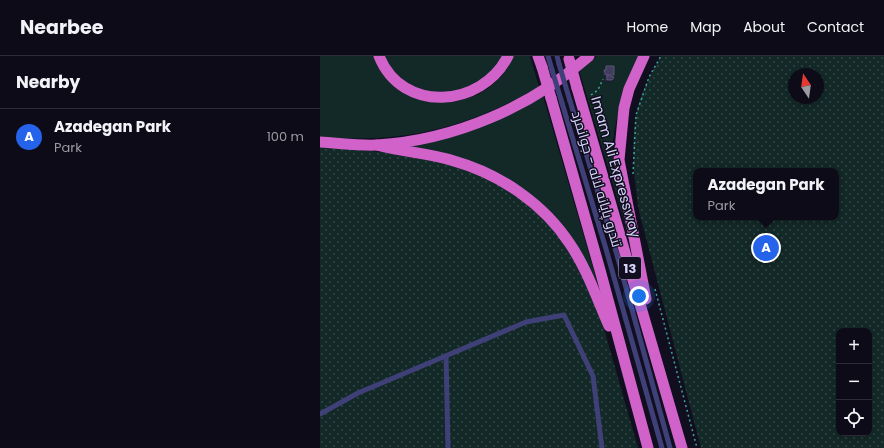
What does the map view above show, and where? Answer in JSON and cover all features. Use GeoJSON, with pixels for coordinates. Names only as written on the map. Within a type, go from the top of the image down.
{"type":"FeatureCollection","features":[{"type":"Feature","properties":{"kind":"highway"},"geometry":{"type":"LineString","coordinates":[[379,56],[389,72],[412,91],[442,98],[466,94],[486,84],[496,75],[508,56]]}},
{"type":"Feature","properties":{"kind":"highway"},"geometry":{"type":"LineString","coordinates":[[377,145],[447,132],[484,120],[537,94],[589,56]]}},
{"type":"Feature","properties":{"kind":"highway"},"geometry":{"type":"LineString","coordinates":[[644,56],[629,89],[624,108],[619,142],[619,160],[647,303],[653,345]]}},
{"type":"Feature","properties":{"kind":"highway","name":"Imam Ali Expressway"},"geometry":{"type":"LineString","coordinates":[[569,57],[682,448]]}},
{"type":"Feature","properties":{"kind":"highway","name":"13"},"geometry":{"type":"LineString","coordinates":[[544,64],[551,98],[600,270],[648,448]]}},
{"type":"Feature","properties":{"kind":"highway"},"geometry":{"type":"LineString","coordinates":[[320,142],[377,145],[454,161],[480,170],[500,180],[531,202],[556,225],[570,244],[586,272],[622,354]]}},
{"type":"Feature","properties":{"kind":"lane","name":"تندرو پایانه لاله - جوانمرد"},"geometry":{"type":"LineString","coordinates":[[548,56],[544,64],[562,103],[606,248],[662,448]]}},
{"type":"Feature","properties":{"kind":"lane"},"geometry":{"type":"LineString","coordinates":[[557,56],[617,255],[670,448]]}},
{"type":"Feature","properties":{"kind":"lane"},"geometry":{"type":"LineString","coordinates":[[320,414],[358,393],[526,322],[564,315],[594,376],[602,448]]}},
{"type":"Feature","properties":{"kind":"lane"},"geometry":{"type":"LineString","coordinates":[[446,356],[448,448]]}},
{"type":"Feature","properties":{"kind":"path"},"geometry":{"type":"LineString","coordinates":[[633,174],[636,115],[649,77],[661,56]]}},
{"type":"Feature","properties":{"kind":"path"},"geometry":{"type":"LineString","coordinates":[[587,96],[596,92],[603,79]]}},
{"type":"Feature","properties":{"kind":"path"},"geometry":{"type":"LineString","coordinates":[[653,282],[697,448]]}},
{"type":"Feature","properties":{"kind":"green space"},"geometry":{"type":"Polygon","coordinates":[[[320,56],[374,56],[380,67],[441,102],[453,102],[475,96],[494,84],[508,67],[513,56],[530,56],[539,87],[486,113],[460,123],[434,130],[379,138],[350,139],[320,137],[320,56]]]}},
{"type":"Feature","properties":{"kind":"green space"},"geometry":{"type":"Polygon","coordinates":[[[382,56],[505,56],[490,78],[457,94],[421,91],[399,78],[382,56]]]}},
{"type":"Feature","properties":{"kind":"green space"},"geometry":{"type":"Polygon","coordinates":[[[597,56],[639,56],[616,122],[613,149],[613,163],[616,182],[630,241],[579,70],[597,56]]]}},
{"type":"Feature","properties":{"kind":"green space"},"geometry":{"type":"Polygon","coordinates":[[[661,56],[884,56],[884,448],[701,448],[639,211],[633,151],[634,127],[649,77],[661,56]]]}},
{"type":"Feature","properties":{"kind":"green space"},"geometry":{"type":"Polygon","coordinates":[[[543,96],[598,285],[605,313],[410,146],[543,96]]]}},
{"type":"Feature","properties":{"kind":"green space"},"geometry":{"type":"Polygon","coordinates":[[[320,146],[421,156],[480,173],[532,206],[565,241],[598,308],[638,448],[320,448],[320,146]]]}},
{"type":"Feature","properties":{"kind":"building"},"geometry":{"type":"Polygon","coordinates":[[[606,66],[614,66],[614,75],[606,75],[604,70],[606,70],[606,66]]]}},
{"type":"Feature","properties":{"kind":"building"},"geometry":{"type":"Polygon","coordinates":[[[607,75],[614,77],[612,80],[607,80],[607,75]]]}},
{"type":"Feature","properties":{"kind":"place","name":"Azadegan Park"},"geometry":{"type":"Point","coordinates":[766,248]}}]}
